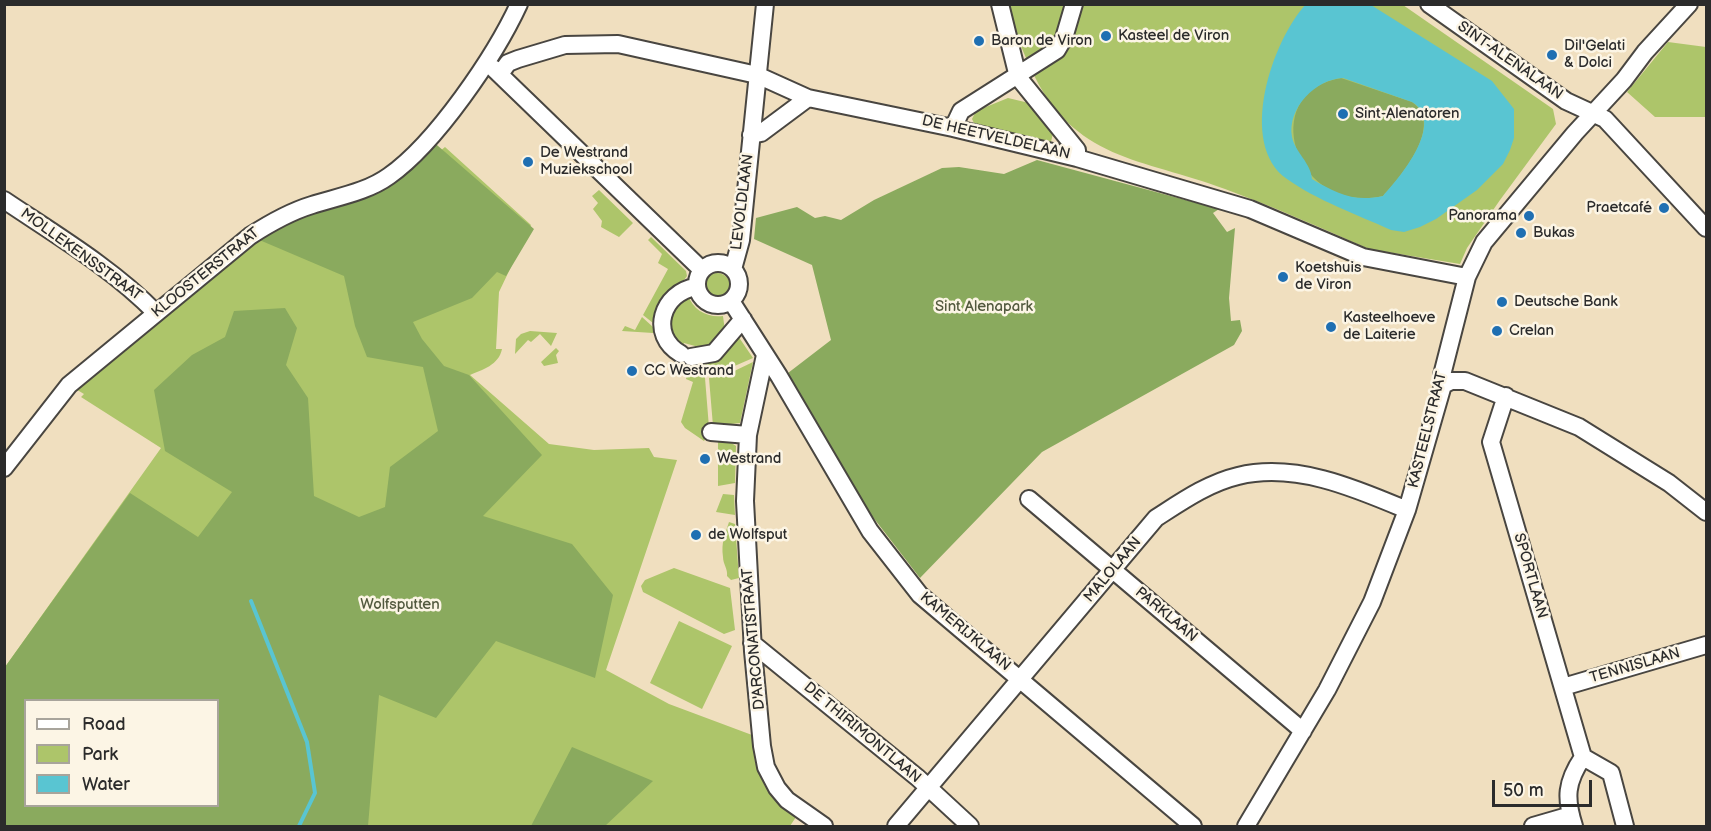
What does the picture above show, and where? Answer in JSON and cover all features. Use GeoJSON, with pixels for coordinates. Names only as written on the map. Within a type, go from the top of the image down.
{"type":"FeatureCollection","features":[{"type":"Feature","properties":{"kind":"street","name":"KLOOSTERSTRAAT"},"geometry":{"type":"LineString","coordinates":[[4,468],[69,385],[250,236],[277,219],[350,194],[388,176],[430,139],[486,63],[519,4]]}},
{"type":"Feature","properties":{"kind":"street","name":"LEVOLDLAAN"},"geometry":{"type":"LineString","coordinates":[[733,269],[741,240],[765,4]]}},
{"type":"Feature","properties":{"kind":"street"},"geometry":{"type":"LineString","coordinates":[[1000,4],[1018,77],[1077,150],[1077,158]]}},
{"type":"Feature","properties":{"kind":"street"},"geometry":{"type":"LineString","coordinates":[[953,128],[961,111],[1018,77],[1057,50],[1064,38],[1074,4]]}},
{"type":"Feature","properties":{"kind":"street","name":"SINT-ALENALAAN"},"geometry":{"type":"LineString","coordinates":[[1429,4],[1566,101],[1605,118],[1707,228]]}},
{"type":"Feature","properties":{"kind":"street","name":"KASTEELSTRAAT"},"geometry":{"type":"LineString","coordinates":[[1246,826],[1303,731],[1372,602],[1407,510],[1433,410],[1443,385],[1444,366],[1467,277],[1484,242],[1689,4]]}},
{"type":"Feature","properties":{"kind":"street","name":"DE HEETVELDELAAN"},"geometry":{"type":"LineString","coordinates":[[500,74],[508,63],[518,58],[565,45],[618,44],[757,75],[808,98],[953,128],[1077,158],[1250,209],[1362,257],[1467,277]]}},
{"type":"Feature","properties":{"kind":"street"},"geometry":{"type":"LineString","coordinates":[[486,63],[702,270]]}},
{"type":"Feature","properties":{"kind":"street","name":"LEVOLDLAAN"},"geometry":{"type":"LineString","coordinates":[[752,135],[761,134],[808,98]]}},
{"type":"Feature","properties":{"kind":"street","name":"MOLLEKENSSTRAAT"},"geometry":{"type":"LineString","coordinates":[[4,200],[89,258],[140,297],[156,313]]}},
{"type":"Feature","properties":{"kind":"street"},"geometry":{"type":"LineString","coordinates":[[716,263],[725,264],[733,269],[739,279],[739,286],[731,301],[720,305],[708,303],[700,297],[696,287],[702,270],[716,263]]}},
{"type":"Feature","properties":{"kind":"street"},"geometry":{"type":"LineString","coordinates":[[696,287],[675,295],[668,303],[662,317],[664,337],[686,356],[705,356],[717,350],[743,319]]}},
{"type":"Feature","properties":{"kind":"street","name":"KAMERIJKLAAN"},"geometry":{"type":"LineString","coordinates":[[731,301],[870,531],[920,596],[1193,826]]}},
{"type":"Feature","properties":{"kind":"street","name":"D'ARCONATISTRAAT"},"geometry":{"type":"LineString","coordinates":[[765,355],[748,435],[745,501],[753,643],[762,746],[770,777],[787,800],[824,826]]}},
{"type":"Feature","properties":{"kind":"street"},"geometry":{"type":"LineString","coordinates":[[1443,385],[1451,381],[1466,381],[1580,427],[1669,483],[1707,512]]}},
{"type":"Feature","properties":{"kind":"street","name":"SPORTLAAN"},"geometry":{"type":"LineString","coordinates":[[1506,396],[1491,442],[1583,757]]}},
{"type":"Feature","properties":{"kind":"street"},"geometry":{"type":"LineString","coordinates":[[711,432],[748,435]]}},
{"type":"Feature","properties":{"kind":"street","name":"MALOLAAN"},"geometry":{"type":"LineString","coordinates":[[896,826],[1156,518],[1200,490],[1238,475],[1284,473],[1346,484],[1407,510]]}},
{"type":"Feature","properties":{"kind":"street","name":"PARKLAAN"},"geometry":{"type":"LineString","coordinates":[[1029,499],[1303,731]]}},
{"type":"Feature","properties":{"kind":"street","name":"DE THIRIMONTLAAN"},"geometry":{"type":"LineString","coordinates":[[753,643],[918,778],[927,789],[970,826]]}},
{"type":"Feature","properties":{"kind":"street","name":"TENNISLAAN"},"geometry":{"type":"LineString","coordinates":[[1563,687],[1707,645]]}},
{"type":"Feature","properties":{"kind":"street"},"geometry":{"type":"LineString","coordinates":[[1533,826],[1572,821],[1568,790],[1571,774],[1583,757],[1611,773],[1625,826]]}},
{"type":"Feature","properties":{"kind":"green space"},"geometry":{"type":"Polygon","coordinates":[[[1009,5],[1403,5],[1553,109],[1556,124],[1467,248],[1460,264],[1369,249],[1243,196],[1138,162],[1089,139],[1067,122],[1048,99],[1024,53],[1009,5]]]}},
{"type":"Feature","properties":{"kind":"green space"},"geometry":{"type":"Polygon","coordinates":[[[1668,42],[1706,47],[1706,117],[1655,117],[1627,92],[1668,42]]]}},
{"type":"Feature","properties":{"kind":"green space"},"geometry":{"type":"Polygon","coordinates":[[[1341,78],[1412,102],[1421,112],[1424,123],[1417,150],[1409,164],[1383,196],[1352,197],[1327,188],[1308,171],[1297,150],[1293,127],[1299,105],[1315,88],[1341,78]]]}},
{"type":"Feature","properties":{"kind":"green space"},"geometry":{"type":"Polygon","coordinates":[[[1008,98],[1029,103],[1053,133],[1051,142],[975,125],[972,119],[976,111],[1008,98]]]}},
{"type":"Feature","properties":{"kind":"green space","name":"Wolfsputten"},"geometry":{"type":"Polygon","coordinates":[[[430,139],[534,229],[506,276],[497,272],[472,298],[413,322],[422,339],[444,366],[469,375],[542,455],[483,516],[572,544],[613,595],[595,678],[496,641],[436,718],[379,695],[368,826],[5,826],[5,667],[130,493],[198,537],[232,492],[165,451],[154,390],[192,355],[225,337],[234,311],[285,308],[297,328],[286,365],[308,398],[314,496],[359,517],[385,507],[390,467],[438,431],[423,367],[367,357],[355,326],[344,276],[250,236],[350,194],[430,139]]]}},
{"type":"Feature","properties":{"kind":"green space","name":"Wolfsputten"},"geometry":{"type":"Polygon","coordinates":[[[445,147],[531,225],[499,292],[496,349],[502,349],[500,355],[494,363],[470,375],[549,444],[594,450],[649,448],[654,457],[677,460],[606,670],[669,704],[752,735],[755,762],[765,786],[796,817],[790,826],[5,826],[5,667],[161,448],[81,397],[84,394],[69,385],[250,236],[388,193],[445,147]]]}},
{"type":"Feature","properties":{"kind":"green space","name":"Sint Alenapark"},"geometry":{"type":"Polygon","coordinates":[[[1037,160],[1219,209],[1213,213],[1227,232],[1235,228],[1229,298],[1231,321],[1240,320],[1242,331],[1234,345],[1042,452],[920,578],[869,512],[788,373],[831,340],[812,265],[754,239],[756,218],[797,207],[815,218],[825,216],[841,220],[874,200],[942,168],[959,167],[1004,174],[1037,160]]]}},
{"type":"Feature","properties":{"kind":"green space"},"geometry":{"type":"Polygon","coordinates":[[[599,190],[633,223],[619,237],[601,227],[602,221],[593,209],[598,203],[592,196],[599,190]]]}},
{"type":"Feature","properties":{"kind":"green space"},"geometry":{"type":"Polygon","coordinates":[[[651,237],[686,271],[687,276],[660,299],[653,323],[643,315],[668,269],[658,263],[662,254],[648,240],[651,237]]]}},
{"type":"Feature","properties":{"kind":"green space"},"geometry":{"type":"Polygon","coordinates":[[[717,273],[726,277],[730,286],[726,295],[717,299],[708,295],[704,286],[708,277],[717,273]]]}},
{"type":"Feature","properties":{"kind":"green space"},"geometry":{"type":"Polygon","coordinates":[[[688,295],[693,305],[701,312],[711,316],[723,316],[725,331],[717,345],[692,353],[695,346],[684,343],[682,350],[672,342],[668,312],[688,295]]]}},
{"type":"Feature","properties":{"kind":"green space"},"geometry":{"type":"Polygon","coordinates":[[[642,317],[653,327],[653,333],[622,331],[625,326],[635,330],[642,317]]]}},
{"type":"Feature","properties":{"kind":"green space"},"geometry":{"type":"Polygon","coordinates":[[[530,331],[557,333],[551,346],[540,334],[531,342],[528,340],[515,354],[516,339],[521,334],[530,331]]]}},
{"type":"Feature","properties":{"kind":"green space"},"geometry":{"type":"Polygon","coordinates":[[[738,336],[753,358],[723,371],[708,374],[702,364],[724,356],[738,336]]]}},
{"type":"Feature","properties":{"kind":"green space"},"geometry":{"type":"Polygon","coordinates":[[[556,348],[559,351],[556,355],[558,363],[544,366],[541,362],[556,348]]]}},
{"type":"Feature","properties":{"kind":"green space"},"geometry":{"type":"Polygon","coordinates":[[[753,362],[740,423],[713,426],[709,378],[726,375],[753,362]]]}},
{"type":"Feature","properties":{"kind":"green space"},"geometry":{"type":"Polygon","coordinates":[[[689,363],[701,369],[705,378],[710,440],[706,438],[704,441],[685,428],[681,422],[693,382],[686,379],[689,363]]]}},
{"type":"Feature","properties":{"kind":"green space"},"geometry":{"type":"Polygon","coordinates":[[[718,442],[730,442],[736,446],[735,483],[718,486],[718,442]]]}},
{"type":"Feature","properties":{"kind":"green space"},"geometry":{"type":"Polygon","coordinates":[[[723,494],[734,495],[735,515],[716,512],[723,494]]]}},
{"type":"Feature","properties":{"kind":"green space"},"geometry":{"type":"Polygon","coordinates":[[[729,522],[735,524],[739,578],[731,580],[727,576],[723,560],[724,539],[729,522]]]}},
{"type":"Feature","properties":{"kind":"green space"},"geometry":{"type":"Polygon","coordinates":[[[674,568],[730,588],[735,630],[724,634],[643,592],[641,586],[645,580],[674,568]]]}},
{"type":"Feature","properties":{"kind":"green space"},"geometry":{"type":"Polygon","coordinates":[[[679,621],[732,646],[702,709],[650,683],[679,621]]]}},
{"type":"Feature","properties":{"kind":"green space"},"geometry":{"type":"Polygon","coordinates":[[[572,747],[653,781],[605,826],[531,826],[572,747]]]}},
{"type":"Feature","properties":{"kind":"water"},"geometry":{"type":"Polygon","coordinates":[[[1306,4],[1371,5],[1492,81],[1514,109],[1514,138],[1503,164],[1477,190],[1436,219],[1404,232],[1391,230],[1298,187],[1272,163],[1264,142],[1262,118],[1265,92],[1272,66],[1293,21],[1306,4]],[[1343,78],[1314,89],[1299,106],[1292,126],[1292,137],[1296,148],[1309,168],[1312,179],[1330,189],[1354,197],[1383,196],[1409,163],[1422,136],[1424,123],[1421,111],[1412,102],[1343,78]]]}},
{"type":"Feature","properties":{"kind":"waterway"},"geometry":{"type":"LineString","coordinates":[[251,601],[307,742],[315,793],[299,826]]}},
{"type":"Feature","properties":{"kind":"place","name":"Kasteel de Viron"},"geometry":{"type":"Point","coordinates":[1106,36]}},
{"type":"Feature","properties":{"kind":"place","name":"Baron de Viron"},"geometry":{"type":"Point","coordinates":[979,41]}},
{"type":"Feature","properties":{"kind":"place","name":"Dil'Gelati & Dolci"},"geometry":{"type":"Point","coordinates":[1552,55]}},
{"type":"Feature","properties":{"kind":"place","name":"Sint-Alenatoren"},"geometry":{"type":"Point","coordinates":[1343,114]}},
{"type":"Feature","properties":{"kind":"place","name":"De Westrand Muziekschool"},"geometry":{"type":"Point","coordinates":[528,162]}},
{"type":"Feature","properties":{"kind":"place","name":"Praetcafé"},"geometry":{"type":"Point","coordinates":[1664,208]}},
{"type":"Feature","properties":{"kind":"place","name":"Panorama"},"geometry":{"type":"Point","coordinates":[1529,216]}},
{"type":"Feature","properties":{"kind":"place","name":"Bukas"},"geometry":{"type":"Point","coordinates":[1521,233]}},
{"type":"Feature","properties":{"kind":"place","name":"Koetshuis de Viron"},"geometry":{"type":"Point","coordinates":[1283,277]}},
{"type":"Feature","properties":{"kind":"place","name":"Deutsche Bank"},"geometry":{"type":"Point","coordinates":[1502,302]}},
{"type":"Feature","properties":{"kind":"place","name":"Kasteelhoeve de Laiterie"},"geometry":{"type":"Point","coordinates":[1331,327]}},
{"type":"Feature","properties":{"kind":"place","name":"Crelan"},"geometry":{"type":"Point","coordinates":[1497,331]}},
{"type":"Feature","properties":{"kind":"place","name":"CC Westrand"},"geometry":{"type":"Point","coordinates":[632,371]}},
{"type":"Feature","properties":{"kind":"place","name":"Westrand"},"geometry":{"type":"Point","coordinates":[705,459]}},
{"type":"Feature","properties":{"kind":"place","name":"de Wolfsput"},"geometry":{"type":"Point","coordinates":[696,535]}}]}
